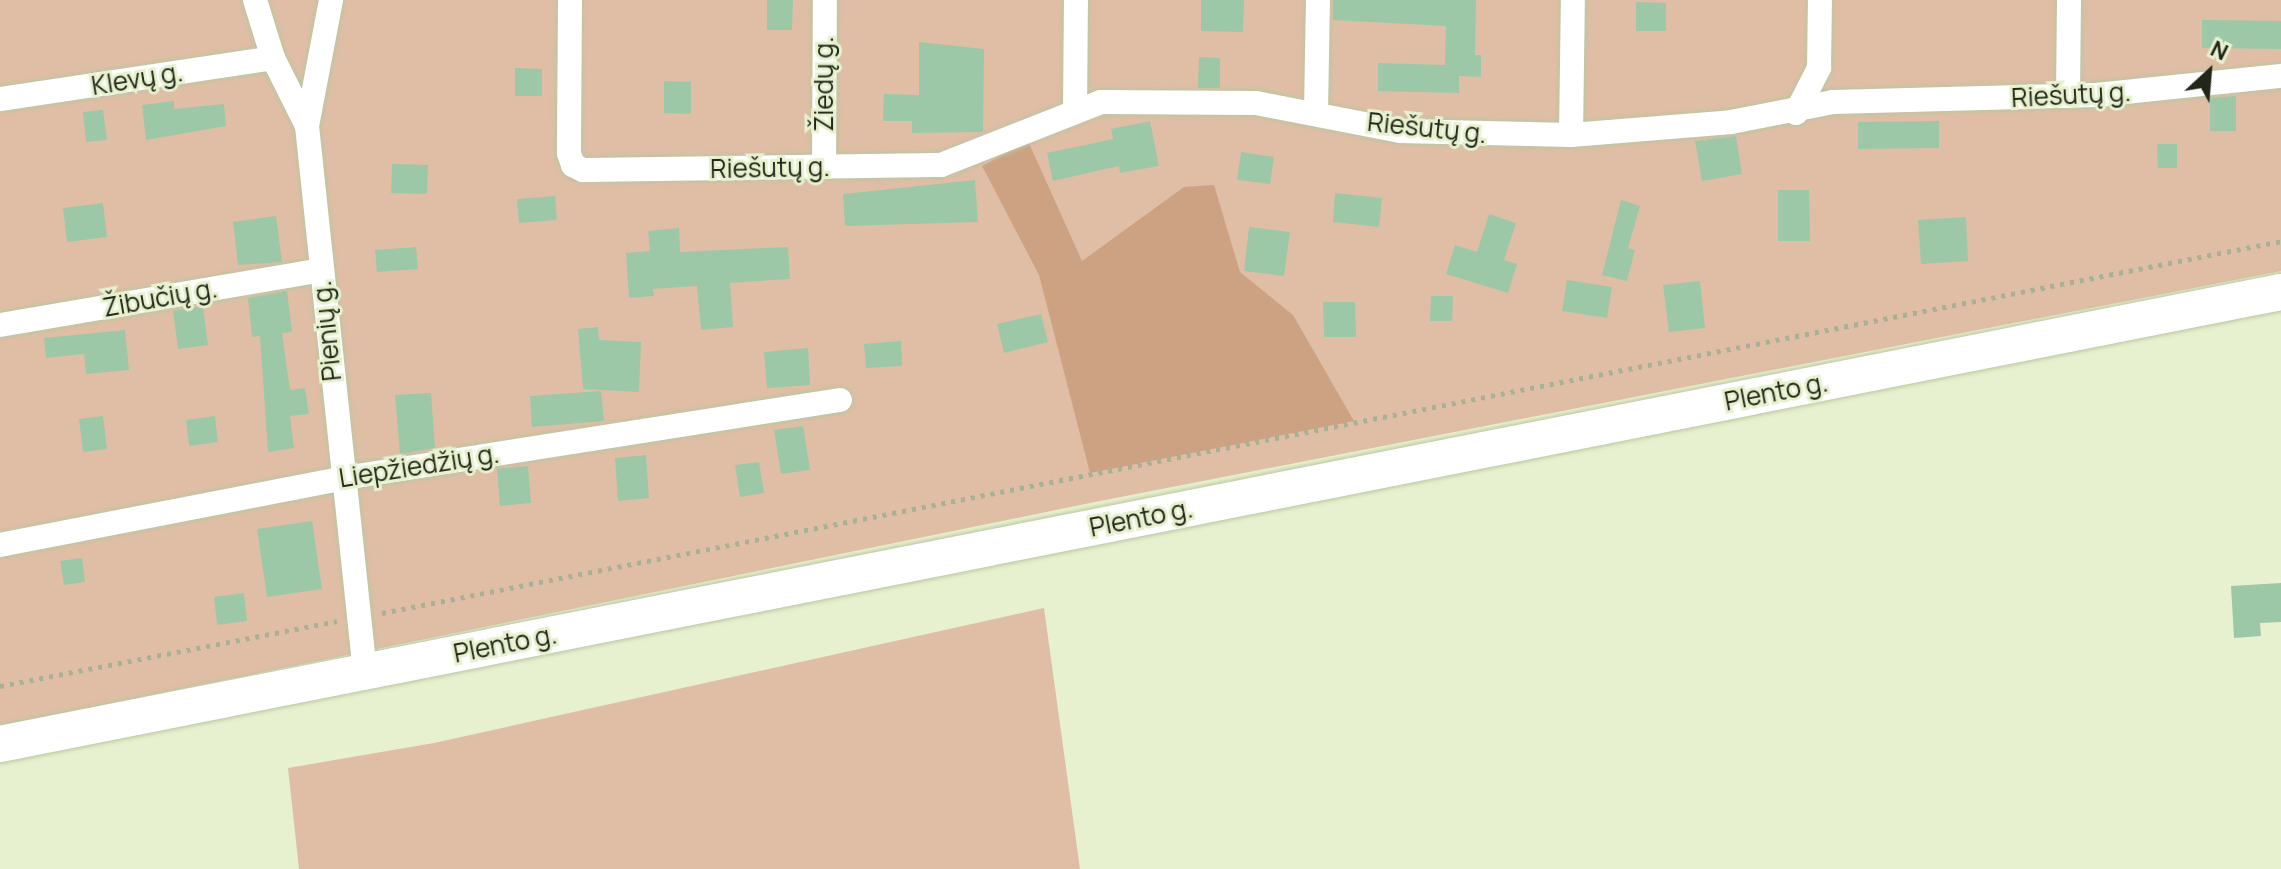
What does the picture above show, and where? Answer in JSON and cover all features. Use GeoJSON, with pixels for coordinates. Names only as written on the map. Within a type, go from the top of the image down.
{"type":"FeatureCollection","features":[{"type":"Feature","properties":{"kind":"highway","name":"Plento g."},"geometry":{"type":"LineString","coordinates":[[0,744],[2281,292]]}},
{"type":"Feature","properties":{"kind":"street","name":"Pienių g."},"geometry":{"type":"LineString","coordinates":[[255,0],[273,58],[307,126],[365,672]]}},
{"type":"Feature","properties":{"kind":"street"},"geometry":{"type":"LineString","coordinates":[[307,126],[331,0]]}},
{"type":"Feature","properties":{"kind":"street","name":"Riešutų g."},"geometry":{"type":"LineString","coordinates":[[570,0],[569,153],[573,165],[583,170],[941,165],[1101,102],[1167,99],[1316,112],[1400,131],[1571,135],[1796,113],[1833,102],[2068,96],[2281,76]]}},
{"type":"Feature","properties":{"kind":"street","name":"Žiedų g."},"geometry":{"type":"LineString","coordinates":[[824,167],[825,0]]}},
{"type":"Feature","properties":{"kind":"street"},"geometry":{"type":"LineString","coordinates":[[1075,110],[1076,0]]}},
{"type":"Feature","properties":{"kind":"street"},"geometry":{"type":"LineString","coordinates":[[1316,112],[1318,0]]}},
{"type":"Feature","properties":{"kind":"street"},"geometry":{"type":"LineString","coordinates":[[1571,135],[1573,0]]}},
{"type":"Feature","properties":{"kind":"street"},"geometry":{"type":"LineString","coordinates":[[1796,113],[1819,68],[1820,0]]}},
{"type":"Feature","properties":{"kind":"street"},"geometry":{"type":"LineString","coordinates":[[2068,96],[2069,0]]}},
{"type":"Feature","properties":{"kind":"street","name":"Klevų g."},"geometry":{"type":"LineString","coordinates":[[0,99],[273,58]]}},
{"type":"Feature","properties":{"kind":"street","name":"Žibučių g."},"geometry":{"type":"LineString","coordinates":[[0,325],[321,270]]}},
{"type":"Feature","properties":{"kind":"street","name":"Liepžiedžių g."},"geometry":{"type":"LineString","coordinates":[[0,545],[344,478],[840,400]]}},
{"type":"Feature","properties":{"kind":"path"},"geometry":{"type":"LineString","coordinates":[[0,686],[2281,241]]}},
{"type":"Feature","properties":{"kind":"shaded area"},"geometry":{"type":"Polygon","coordinates":[[[0,0],[2281,0],[2281,271],[1095,502],[0,726],[0,0]]]}},
{"type":"Feature","properties":{"kind":"shaded area"},"geometry":{"type":"Polygon","coordinates":[[[1028,141],[1082,261],[1184,187],[1214,185],[1240,272],[1293,315],[1354,421],[1090,473],[1039,275],[982,166],[1028,141]]]}},
{"type":"Feature","properties":{"kind":"shaded area"},"geometry":{"type":"Polygon","coordinates":[[[1044,608],[1080,869],[299,869],[288,768],[434,743],[1044,608]]]}},
{"type":"Feature","properties":{"kind":"building"},"geometry":{"type":"Polygon","coordinates":[[[767,0],[793,0],[792,30],[767,30],[767,0]]]}},
{"type":"Feature","properties":{"kind":"building"},"geometry":{"type":"Polygon","coordinates":[[[1201,0],[1244,0],[1243,32],[1201,31],[1201,0]]]}},
{"type":"Feature","properties":{"kind":"building"},"geometry":{"type":"Polygon","coordinates":[[[1333,0],[1476,0],[1475,55],[1481,55],[1481,77],[1459,76],[1459,93],[1378,91],[1378,63],[1445,65],[1446,26],[1333,20],[1333,0]]]}},
{"type":"Feature","properties":{"kind":"building"},"geometry":{"type":"Polygon","coordinates":[[[1636,2],[1666,3],[1666,31],[1636,31],[1636,2]]]}},
{"type":"Feature","properties":{"kind":"building"},"geometry":{"type":"Polygon","coordinates":[[[2202,20],[2281,21],[2281,49],[2202,48],[2202,20]]]}},
{"type":"Feature","properties":{"kind":"building"},"geometry":{"type":"Polygon","coordinates":[[[919,42],[984,49],[983,132],[912,133],[912,121],[883,121],[884,94],[919,95],[919,42]]]}},
{"type":"Feature","properties":{"kind":"building"},"geometry":{"type":"Polygon","coordinates":[[[1199,57],[1220,58],[1220,88],[1198,88],[1199,57]]]}},
{"type":"Feature","properties":{"kind":"building"},"geometry":{"type":"Polygon","coordinates":[[[515,68],[542,69],[542,96],[515,96],[515,68]]]}},
{"type":"Feature","properties":{"kind":"building"},"geometry":{"type":"Polygon","coordinates":[[[664,81],[691,82],[691,114],[664,113],[664,81]]]}},
{"type":"Feature","properties":{"kind":"building"},"geometry":{"type":"Polygon","coordinates":[[[2236,96],[2236,131],[2210,131],[2210,98],[2236,96]]]}},
{"type":"Feature","properties":{"kind":"building"},"geometry":{"type":"Polygon","coordinates":[[[174,101],[174,109],[224,104],[226,126],[146,140],[142,105],[174,101]]]}},
{"type":"Feature","properties":{"kind":"building"},"geometry":{"type":"Polygon","coordinates":[[[103,110],[107,140],[86,142],[83,112],[103,110]]]}},
{"type":"Feature","properties":{"kind":"building"},"geometry":{"type":"Polygon","coordinates":[[[1150,121],[1159,166],[1120,173],[1119,166],[1053,181],[1047,153],[1113,139],[1111,129],[1150,121]]]}},
{"type":"Feature","properties":{"kind":"building"},"geometry":{"type":"Polygon","coordinates":[[[1939,121],[1939,148],[1858,149],[1858,122],[1939,121]]]}},
{"type":"Feature","properties":{"kind":"building"},"geometry":{"type":"Polygon","coordinates":[[[1736,136],[1742,174],[1702,181],[1695,141],[1736,136]]]}},
{"type":"Feature","properties":{"kind":"building"},"geometry":{"type":"Polygon","coordinates":[[[2157,144],[2177,144],[2177,168],[2158,168],[2157,144]]]}},
{"type":"Feature","properties":{"kind":"building"},"geometry":{"type":"Polygon","coordinates":[[[1241,152],[1274,157],[1270,184],[1237,180],[1241,152]]]}},
{"type":"Feature","properties":{"kind":"building"},"geometry":{"type":"Polygon","coordinates":[[[392,164],[428,165],[427,194],[391,193],[392,164]]]}},
{"type":"Feature","properties":{"kind":"building"},"geometry":{"type":"Polygon","coordinates":[[[975,180],[978,222],[845,226],[843,194],[975,180]]]}},
{"type":"Feature","properties":{"kind":"building"},"geometry":{"type":"Polygon","coordinates":[[[1778,190],[1809,190],[1810,241],[1778,241],[1778,190]]]}},
{"type":"Feature","properties":{"kind":"building"},"geometry":{"type":"Polygon","coordinates":[[[1335,193],[1382,198],[1379,227],[1333,222],[1335,193]]]}},
{"type":"Feature","properties":{"kind":"building"},"geometry":{"type":"Polygon","coordinates":[[[555,196],[557,220],[519,223],[517,199],[555,196]]]}},
{"type":"Feature","properties":{"kind":"building"},"geometry":{"type":"Polygon","coordinates":[[[1621,200],[1640,206],[1628,248],[1635,250],[1627,281],[1602,275],[1621,200]]]}},
{"type":"Feature","properties":{"kind":"building"},"geometry":{"type":"Polygon","coordinates":[[[103,203],[107,237],[67,242],[63,208],[103,203]]]}},
{"type":"Feature","properties":{"kind":"building"},"geometry":{"type":"Polygon","coordinates":[[[1489,214],[1516,223],[1504,260],[1517,264],[1508,293],[1446,274],[1455,245],[1477,252],[1489,214]]]}},
{"type":"Feature","properties":{"kind":"building"},"geometry":{"type":"Polygon","coordinates":[[[276,216],[282,262],[238,265],[233,222],[276,216]]]}},
{"type":"Feature","properties":{"kind":"building"},"geometry":{"type":"Polygon","coordinates":[[[1966,217],[1968,261],[1921,264],[1918,220],[1966,217]]]}},
{"type":"Feature","properties":{"kind":"building"},"geometry":{"type":"Polygon","coordinates":[[[1249,227],[1290,232],[1284,276],[1244,271],[1249,227]]]}},
{"type":"Feature","properties":{"kind":"building"},"geometry":{"type":"Polygon","coordinates":[[[679,228],[680,252],[788,247],[790,279],[730,283],[733,327],[701,330],[697,286],[653,289],[654,296],[629,298],[626,253],[650,251],[648,231],[679,228]]]}},
{"type":"Feature","properties":{"kind":"building"},"geometry":{"type":"Polygon","coordinates":[[[416,247],[418,269],[377,272],[375,250],[416,247]]]}},
{"type":"Feature","properties":{"kind":"building"},"geometry":{"type":"Polygon","coordinates":[[[1567,280],[1612,287],[1607,318],[1562,311],[1567,280]]]}},
{"type":"Feature","properties":{"kind":"building"},"geometry":{"type":"Polygon","coordinates":[[[1700,281],[1705,328],[1669,332],[1663,285],[1700,281]]]}},
{"type":"Feature","properties":{"kind":"building"},"geometry":{"type":"Polygon","coordinates":[[[287,291],[292,332],[282,333],[290,390],[305,388],[309,414],[290,416],[294,448],[268,452],[260,336],[252,337],[248,298],[287,291]]]}},
{"type":"Feature","properties":{"kind":"building"},"geometry":{"type":"Polygon","coordinates":[[[1431,296],[1453,296],[1452,321],[1430,321],[1431,296]]]}},
{"type":"Feature","properties":{"kind":"building"},"geometry":{"type":"Polygon","coordinates":[[[1323,302],[1355,302],[1356,337],[1324,337],[1323,302]]]}},
{"type":"Feature","properties":{"kind":"building"},"geometry":{"type":"Polygon","coordinates":[[[203,306],[208,345],[178,349],[173,311],[203,306]]]}},
{"type":"Feature","properties":{"kind":"building"},"geometry":{"type":"Polygon","coordinates":[[[1041,314],[1048,342],[1004,353],[997,324],[1041,314]]]}},
{"type":"Feature","properties":{"kind":"building"},"geometry":{"type":"Polygon","coordinates":[[[598,327],[599,340],[641,342],[639,392],[583,389],[578,329],[598,327]]]}},
{"type":"Feature","properties":{"kind":"building"},"geometry":{"type":"Polygon","coordinates":[[[125,330],[129,370],[86,374],[84,354],[46,358],[44,338],[125,330]]]}},
{"type":"Feature","properties":{"kind":"building"},"geometry":{"type":"Polygon","coordinates":[[[901,341],[902,366],[866,368],[864,344],[901,341]]]}},
{"type":"Feature","properties":{"kind":"building"},"geometry":{"type":"Polygon","coordinates":[[[808,348],[810,385],[767,388],[764,352],[808,348]]]}},
{"type":"Feature","properties":{"kind":"building"},"geometry":{"type":"Polygon","coordinates":[[[601,391],[604,421],[532,427],[530,396],[601,391]]]}},
{"type":"Feature","properties":{"kind":"building"},"geometry":{"type":"Polygon","coordinates":[[[431,393],[435,448],[400,454],[395,395],[431,393]]]}},
{"type":"Feature","properties":{"kind":"building"},"geometry":{"type":"Polygon","coordinates":[[[103,416],[107,449],[83,452],[79,419],[103,416]]]}},
{"type":"Feature","properties":{"kind":"building"},"geometry":{"type":"Polygon","coordinates":[[[215,416],[218,442],[189,446],[186,420],[215,416]]]}},
{"type":"Feature","properties":{"kind":"building"},"geometry":{"type":"Polygon","coordinates":[[[803,426],[810,470],[781,474],[774,430],[803,426]]]}},
{"type":"Feature","properties":{"kind":"building"},"geometry":{"type":"Polygon","coordinates":[[[646,455],[649,498],[618,501],[615,458],[646,455]]]}},
{"type":"Feature","properties":{"kind":"building"},"geometry":{"type":"Polygon","coordinates":[[[759,462],[764,493],[740,497],[735,465],[759,462]]]}},
{"type":"Feature","properties":{"kind":"building"},"geometry":{"type":"Polygon","coordinates":[[[528,466],[531,503],[500,506],[497,469],[528,466]]]}},
{"type":"Feature","properties":{"kind":"building"},"geometry":{"type":"Polygon","coordinates":[[[312,521],[322,589],[267,597],[257,529],[312,521]]]}},
{"type":"Feature","properties":{"kind":"building"},"geometry":{"type":"Polygon","coordinates":[[[82,558],[85,582],[64,585],[60,561],[82,558]]]}},
{"type":"Feature","properties":{"kind":"building"},"geometry":{"type":"Polygon","coordinates":[[[2281,583],[2281,622],[2260,623],[2261,636],[2234,638],[2231,586],[2281,583]]]}},
{"type":"Feature","properties":{"kind":"building"},"geometry":{"type":"Polygon","coordinates":[[[244,593],[247,621],[217,625],[214,597],[244,593]]]}}]}
